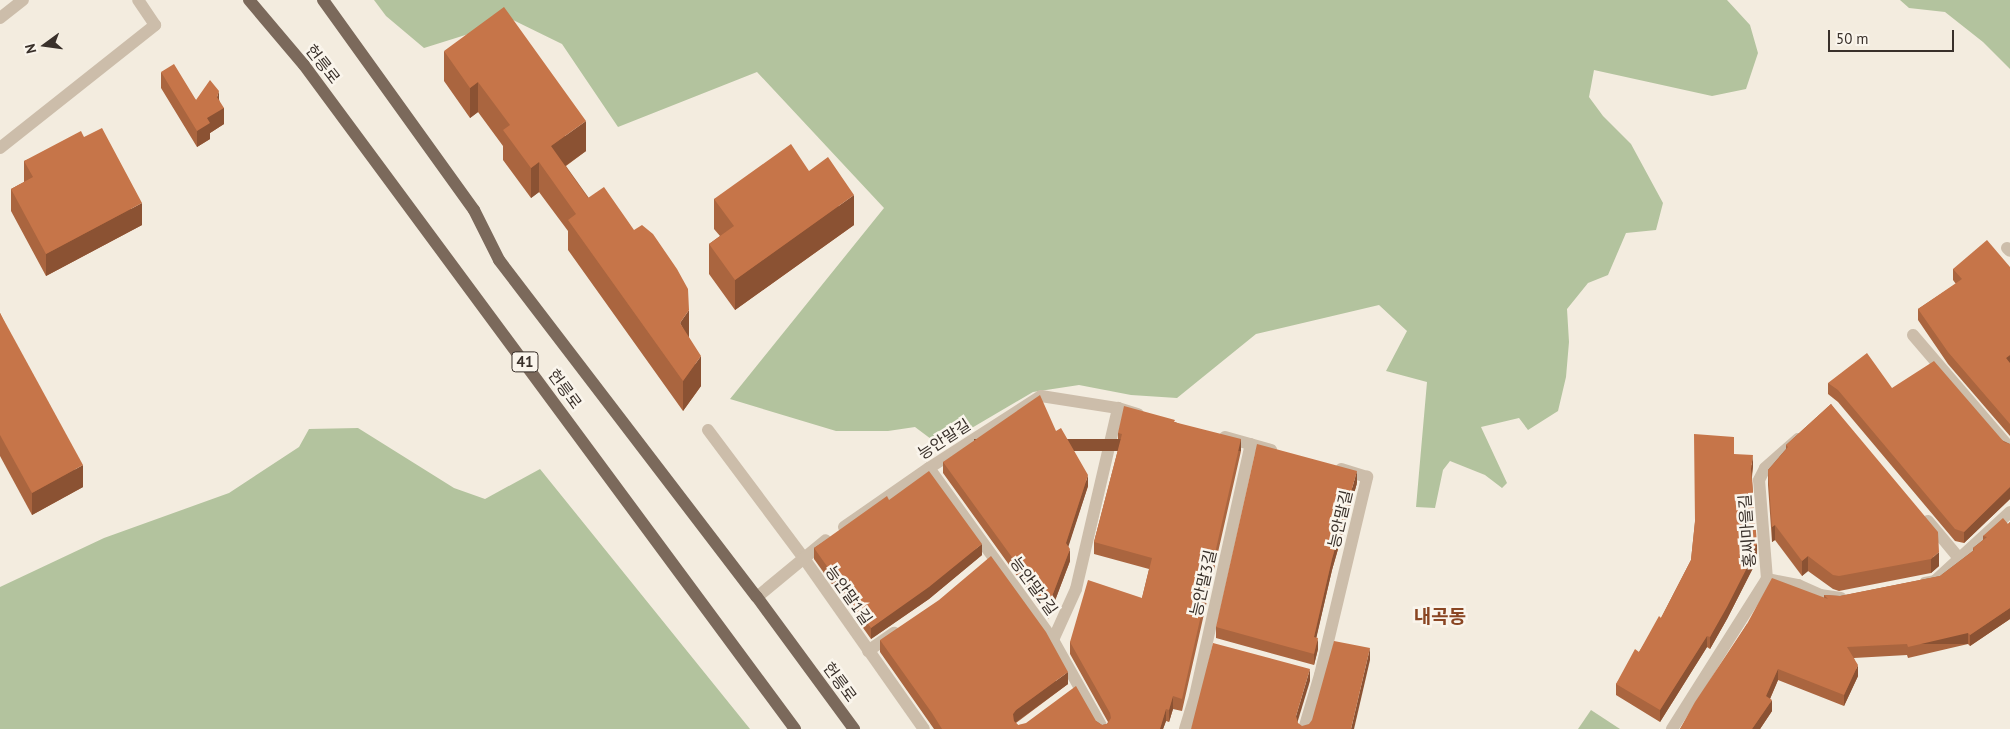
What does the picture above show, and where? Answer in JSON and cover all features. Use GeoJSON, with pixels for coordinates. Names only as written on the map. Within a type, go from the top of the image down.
{"type":"FeatureCollection","features":[{"type":"Feature","properties":{"kind":"main road","name":"헌릉로"},"geometry":{"type":"LineString","coordinates":[[249,0],[304,65],[796,729]]}},
{"type":"Feature","properties":{"kind":"main road","name":"헌릉로"},"geometry":{"type":"LineString","coordinates":[[323,0],[474,210],[499,260],[757,597],[854,729]]}},
{"type":"Feature","properties":{"kind":"street"},"geometry":{"type":"LineString","coordinates":[[0,18],[24,0]]}},
{"type":"Feature","properties":{"kind":"street"},"geometry":{"type":"LineString","coordinates":[[0,148],[155,25],[138,0]]}},
{"type":"Feature","properties":{"kind":"street"},"geometry":{"type":"LineString","coordinates":[[1913,335],[2010,448]]}},
{"type":"Feature","properties":{"kind":"street","name":"능안말길"},"geometry":{"type":"LineString","coordinates":[[757,597],[803,558],[929,468],[1041,396],[1118,408],[1146,416]]}},
{"type":"Feature","properties":{"kind":"street"},"geometry":{"type":"LineString","coordinates":[[1053,640],[1076,589],[1118,408]]}},
{"type":"Feature","properties":{"kind":"street","name":"홍씨마을길"},"geometry":{"type":"LineString","coordinates":[[1672,729],[1767,579],[1760,480],[1765,468],[1810,428]]}},
{"type":"Feature","properties":{"kind":"street"},"geometry":{"type":"LineString","coordinates":[[708,430],[803,558]]}},
{"type":"Feature","properties":{"kind":"street"},"geometry":{"type":"LineString","coordinates":[[1213,434],[1286,454]]}},
{"type":"Feature","properties":{"kind":"street","name":"능안말3길"},"geometry":{"type":"LineString","coordinates":[[1185,729],[1211,646],[1251,444]]}},
{"type":"Feature","properties":{"kind":"street","name":"능안말길"},"geometry":{"type":"LineString","coordinates":[[1304,729],[1315,674],[1367,477],[1331,467]]}},
{"type":"Feature","properties":{"kind":"street","name":"능안말2길"},"geometry":{"type":"LineString","coordinates":[[929,468],[989,559],[1053,640],[1075,689],[1103,729]]}},
{"type":"Feature","properties":{"kind":"street"},"geometry":{"type":"LineString","coordinates":[[1920,512],[1958,557]]}},
{"type":"Feature","properties":{"kind":"street"},"geometry":{"type":"LineString","coordinates":[[1915,584],[1935,581],[1958,557],[2010,512]]}},
{"type":"Feature","properties":{"kind":"street","name":"능안말1길"},"geometry":{"type":"LineString","coordinates":[[803,558],[924,729]]}},
{"type":"Feature","properties":{"kind":"street","name":"홍씨마을길"},"geometry":{"type":"LineString","coordinates":[[1767,579],[1798,585],[1820,595],[1838,599],[1857,595]]}},
{"type":"Feature","properties":{"kind":"street","name":"능안말1길"},"geometry":{"type":"LineString","coordinates":[[868,651],[905,625]]}},
{"type":"Feature","properties":{"kind":"green space"},"geometry":{"type":"Polygon","coordinates":[[[374,0],[1727,0],[1750,25],[1758,53],[1746,89],[1712,96],[1594,70],[1589,97],[1603,116],[1631,144],[1663,203],[1656,230],[1626,233],[1608,275],[1588,283],[1567,309],[1569,342],[1566,377],[1558,411],[1528,430],[1519,418],[1481,427],[1507,483],[1502,488],[1485,475],[1450,461],[1443,470],[1435,508],[1416,507],[1427,382],[1386,371],[1407,331],[1379,305],[1256,334],[1177,398],[1131,395],[1079,385],[1033,392],[953,439],[947,430],[931,439],[915,427],[888,431],[836,431],[730,399],[884,208],[757,72],[618,127],[562,44],[513,20],[424,48],[386,16],[374,0]]]}},
{"type":"Feature","properties":{"kind":"green space"},"geometry":{"type":"Polygon","coordinates":[[[1900,0],[2010,0],[2010,69],[1983,42],[1945,12],[1909,8],[1900,0]]]}},
{"type":"Feature","properties":{"kind":"green space"},"geometry":{"type":"Polygon","coordinates":[[[358,428],[454,488],[485,499],[540,469],[750,729],[0,729],[0,587],[104,538],[229,493],[299,447],[309,429],[358,428]]]}},
{"type":"Feature","properties":{"kind":"green space"},"geometry":{"type":"Polygon","coordinates":[[[1591,710],[1620,729],[1578,729],[1591,710]]]}},
{"type":"Feature","properties":{"kind":"building"},"geometry":{"type":"Polygon","coordinates":[[[504,7],[586,121],[551,146],[588,198],[604,187],[634,230],[642,225],[653,234],[688,289],[689,310],[680,323],[701,356],[683,381],[568,220],[576,214],[539,162],[531,168],[503,130],[510,125],[478,82],[470,88],[444,51],[504,7]]]}},
{"type":"Feature","properties":{"kind":"building"},"geometry":{"type":"Polygon","coordinates":[[[174,64],[196,100],[210,80],[219,91],[217,97],[224,108],[207,118],[210,123],[197,131],[161,72],[174,64]]]}},
{"type":"Feature","properties":{"kind":"building"},"geometry":{"type":"Polygon","coordinates":[[[102,128],[142,203],[46,254],[11,189],[33,177],[24,161],[81,131],[84,137],[102,128]]]}},
{"type":"Feature","properties":{"kind":"building"},"geometry":{"type":"Polygon","coordinates":[[[791,144],[809,171],[828,157],[854,195],[735,280],[709,244],[734,226],[714,199],[791,144]]]}},
{"type":"Feature","properties":{"kind":"building"},"geometry":{"type":"Polygon","coordinates":[[[1987,240],[2010,267],[2010,355],[2006,358],[2010,363],[2010,424],[1948,352],[1918,309],[1962,279],[1953,269],[1987,240]]]}},
{"type":"Feature","properties":{"kind":"building"},"geometry":{"type":"Polygon","coordinates":[[[0,313],[83,465],[32,493],[0,435],[0,313]]]}},
{"type":"Feature","properties":{"kind":"building"},"geometry":{"type":"Polygon","coordinates":[[[1867,353],[1892,388],[1934,361],[2004,442],[2010,444],[2010,487],[1964,532],[1955,529],[1838,390],[1828,383],[1867,353]]]}},
{"type":"Feature","properties":{"kind":"building"},"geometry":{"type":"Polygon","coordinates":[[[1040,395],[1056,431],[1061,428],[1088,475],[1066,543],[1070,549],[1048,607],[943,462],[1040,395]]]}},
{"type":"Feature","properties":{"kind":"building"},"geometry":{"type":"Polygon","coordinates":[[[1831,404],[1938,532],[1939,552],[1931,559],[1839,576],[1833,575],[1808,556],[1802,561],[1775,525],[1772,527],[1768,470],[1788,447],[1786,445],[1831,404]]]}},
{"type":"Feature","properties":{"kind":"building"},"geometry":{"type":"Polygon","coordinates":[[[1124,406],[1175,420],[1174,422],[1241,439],[1182,699],[1173,696],[1169,710],[1166,709],[1160,729],[942,729],[880,640],[939,600],[991,556],[1046,632],[1068,672],[1016,710],[1013,714],[1014,721],[1018,725],[1026,723],[1076,686],[1096,721],[1102,725],[1107,724],[1111,718],[1070,642],[1088,580],[1142,598],[1152,558],[1094,542],[1122,434],[1118,433],[1124,406]]]}},
{"type":"Feature","properties":{"kind":"building"},"geometry":{"type":"Polygon","coordinates":[[[1694,434],[1734,437],[1734,454],[1753,455],[1751,469],[1757,544],[1753,548],[1753,556],[1710,637],[1707,636],[1660,710],[1616,684],[1635,649],[1639,652],[1659,616],[1661,618],[1691,560],[1695,521],[1694,434]]]}},
{"type":"Feature","properties":{"kind":"building"},"geometry":{"type":"Polygon","coordinates":[[[1257,444],[1357,471],[1332,559],[1314,637],[1318,638],[1314,654],[1216,627],[1257,444]]]}},
{"type":"Feature","properties":{"kind":"building"},"geometry":{"type":"Polygon","coordinates":[[[929,471],[982,544],[929,587],[871,628],[814,548],[887,496],[889,500],[929,471]]]}},
{"type":"Feature","properties":{"kind":"building"},"geometry":{"type":"Polygon","coordinates":[[[2003,518],[2008,524],[2010,522],[2010,608],[1970,635],[1968,633],[1908,647],[1907,644],[1847,647],[1858,665],[1844,695],[1778,669],[1766,696],[1772,700],[1752,729],[1680,729],[1695,702],[1747,624],[1772,578],[1828,599],[1824,595],[1840,596],[1940,576],[1974,550],[1973,548],[1987,537],[1983,536],[2003,518]]]}},
{"type":"Feature","properties":{"kind":"building"},"geometry":{"type":"Polygon","coordinates":[[[1334,641],[1370,648],[1351,729],[1191,729],[1213,643],[1310,669],[1296,716],[1298,723],[1302,726],[1309,724],[1312,720],[1334,641]]]}},
{"type":"Feature","properties":{"kind":"district","name":"내곡동"},"geometry":{"type":"Point","coordinates":[1440,617]}}]}
